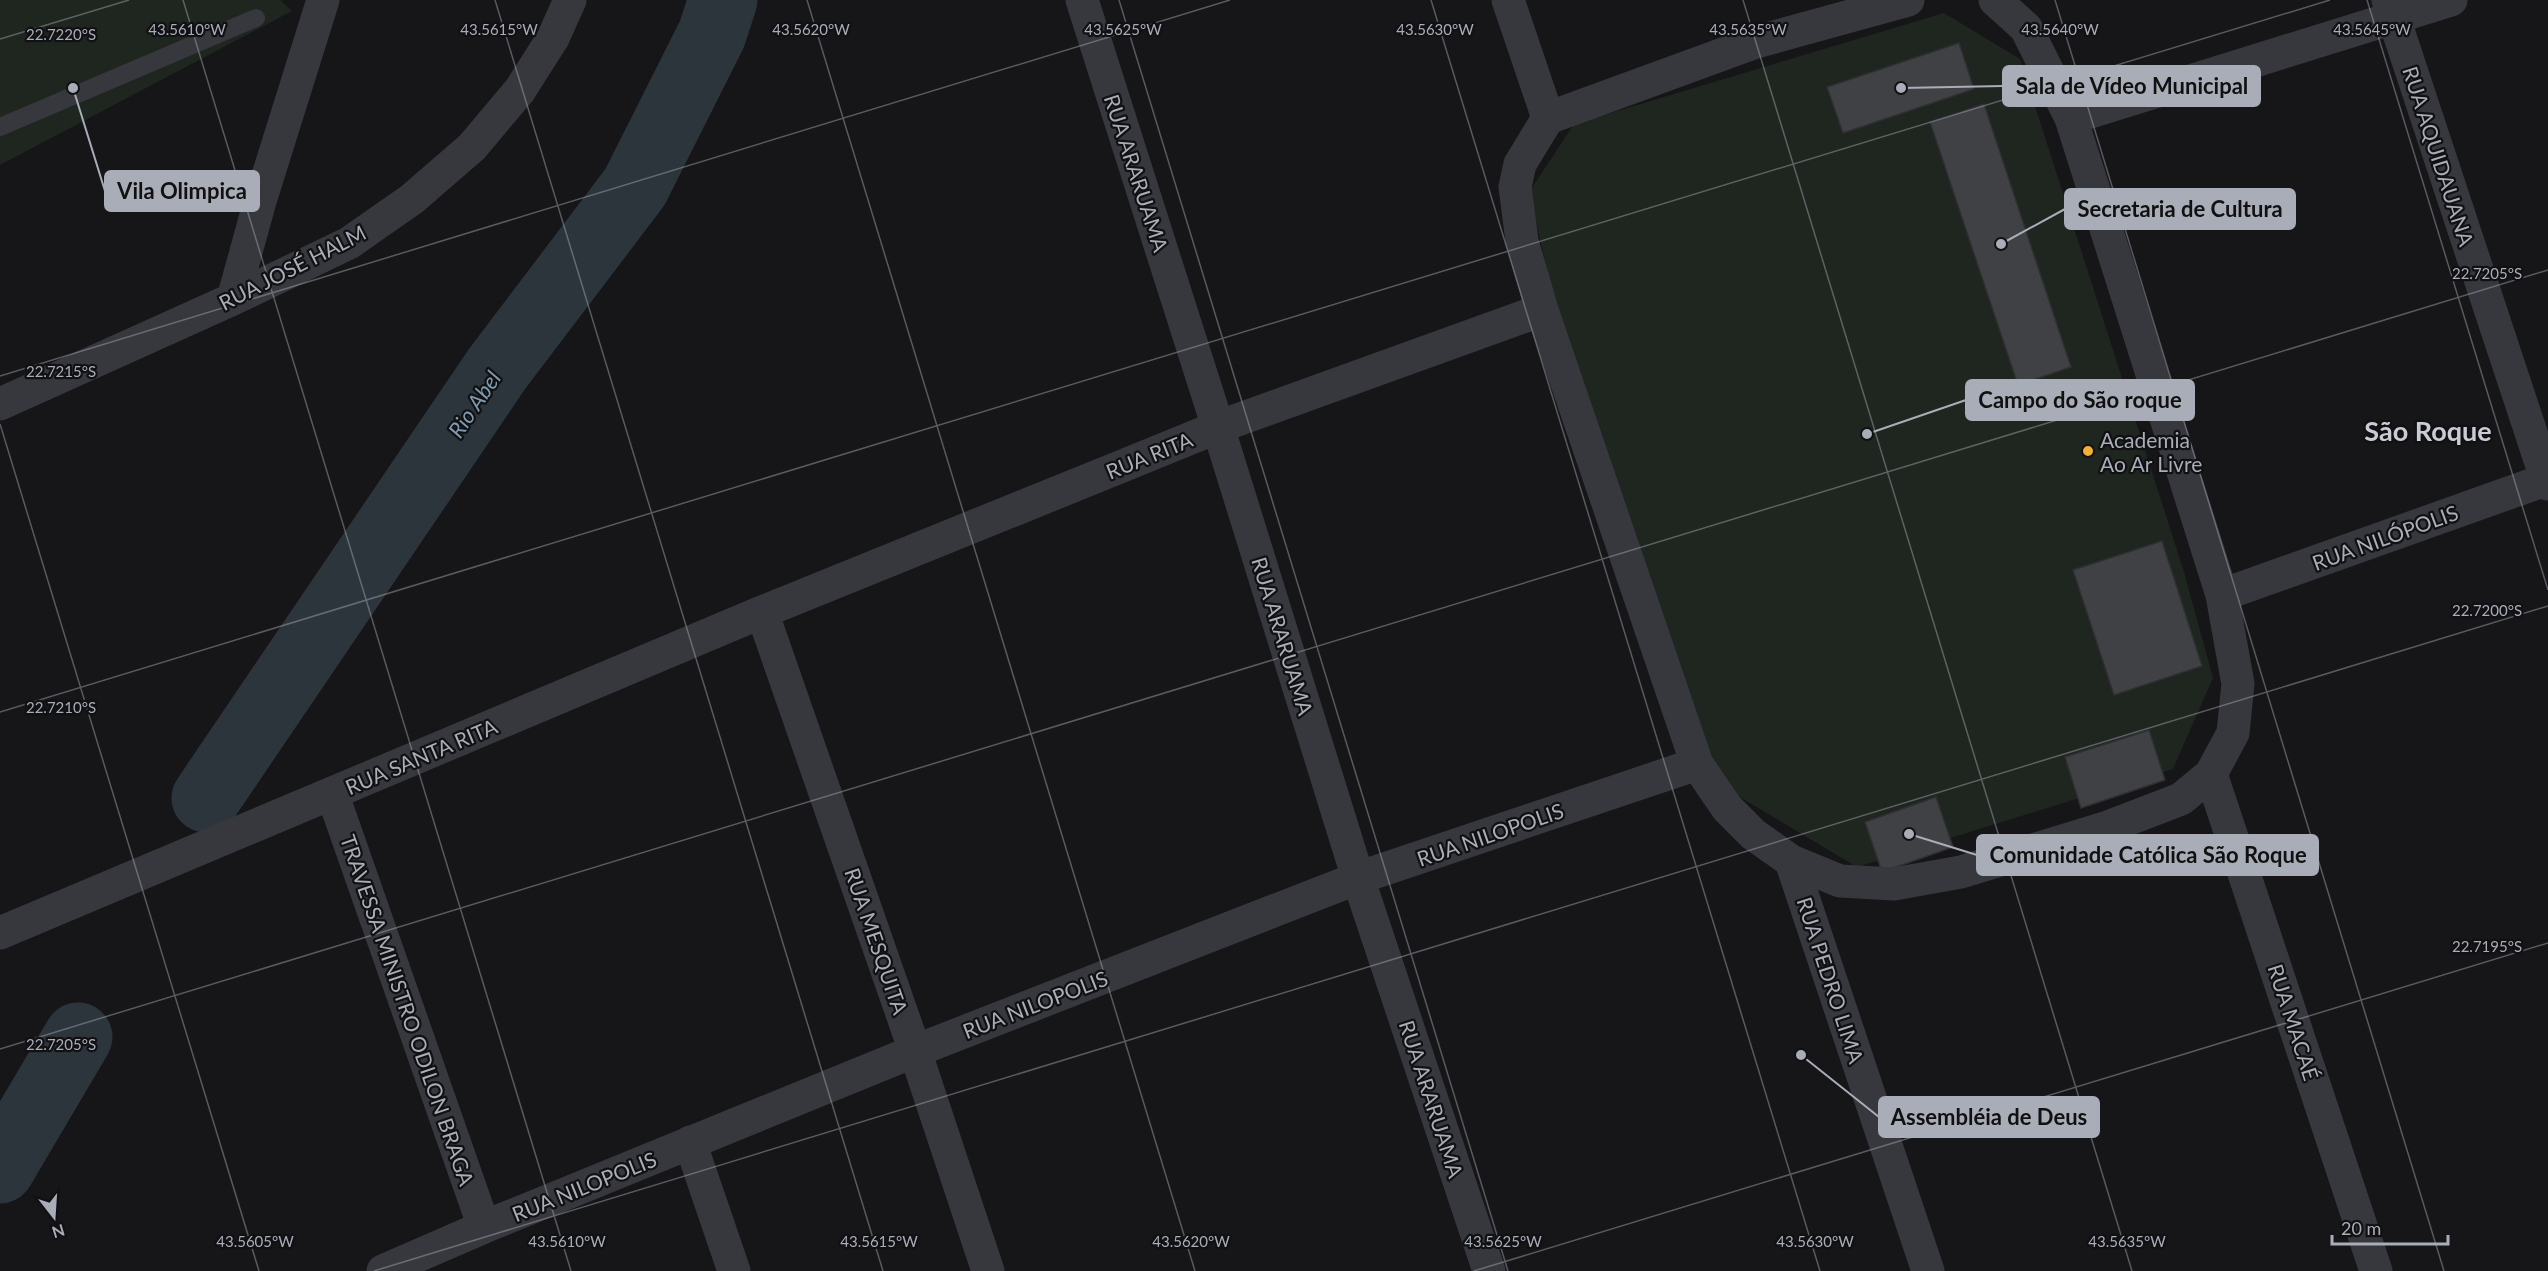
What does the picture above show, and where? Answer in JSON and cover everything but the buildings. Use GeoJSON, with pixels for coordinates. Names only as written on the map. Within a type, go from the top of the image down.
{"type":"FeatureCollection","features":[{"type":"Feature","properties":{"kind":"street"},"geometry":{"type":"LineString","coordinates":[[233,299],[260,201],[323,0]]}},
{"type":"Feature","properties":{"kind":"street","name":"RUA JOSÉ HALM"},"geometry":{"type":"LineString","coordinates":[[0,404],[233,299],[349,243],[412,199],[472,147],[520,90],[553,38],[570,0]]}},
{"type":"Feature","properties":{"kind":"street","name":"RUA ARARUAMA"},"geometry":{"type":"LineString","coordinates":[[1082,0],[1358,878],[1489,1271]]}},
{"type":"Feature","properties":{"kind":"street"},"geometry":{"type":"LineString","coordinates":[[1508,0],[1548,118]]}},
{"type":"Feature","properties":{"kind":"street"},"geometry":{"type":"LineString","coordinates":[[1908,0],[1756,42],[1548,118],[1520,164],[1515,187],[1522,241],[1542,310],[1697,764],[1727,808],[1753,834],[1791,861],[1840,881],[1894,884],[1961,872],[2108,827],[2181,799],[2211,774],[2233,733],[2238,684],[2222,595],[2071,118],[2026,28],[1995,0]]}},
{"type":"Feature","properties":{"kind":"street"},"geometry":{"type":"LineString","coordinates":[[2071,118],[2391,9],[2451,0]]}},
{"type":"Feature","properties":{"kind":"street","name":"RUA AQUIDAUANA"},"geometry":{"type":"LineString","coordinates":[[2391,9],[2548,481]]}},
{"type":"Feature","properties":{"kind":"street","name":"RUA RITA"},"geometry":{"type":"LineString","coordinates":[[762,612],[1218,427],[1542,310]]}},
{"type":"Feature","properties":{"kind":"street","name":"RUA NILÓPOLIS"},"geometry":{"type":"LineString","coordinates":[[2222,595],[2548,481]]}},
{"type":"Feature","properties":{"kind":"street","name":"RUA SANTA RITA"},"geometry":{"type":"LineString","coordinates":[[0,933],[762,612]]}},
{"type":"Feature","properties":{"kind":"street","name":"RUA MESQUITA"},"geometry":{"type":"LineString","coordinates":[[762,612],[915,1050],[988,1271]]}},
{"type":"Feature","properties":{"kind":"street","name":"RUA NILOPOLIS"},"geometry":{"type":"LineString","coordinates":[[383,1271],[484,1227],[915,1050],[1358,878],[1697,764]]}},
{"type":"Feature","properties":{"kind":"street","name":"RUA MACAÉ"},"geometry":{"type":"LineString","coordinates":[[2211,774],[2376,1271]]}},
{"type":"Feature","properties":{"kind":"street","name":"TRAVESSA MINISTRO ODILON BRAGA"},"geometry":{"type":"LineString","coordinates":[[332,793],[484,1227]]}},
{"type":"Feature","properties":{"kind":"street","name":"RUA PEDRO LIMA"},"geometry":{"type":"LineString","coordinates":[[1791,861],[1928,1271]]}},
{"type":"Feature","properties":{"kind":"street"},"geometry":{"type":"LineString","coordinates":[[690,1142],[734,1271]]}},
{"type":"Feature","properties":{"kind":"lane"},"geometry":{"type":"LineString","coordinates":[[0,127],[256,18]]}},
{"type":"Feature","properties":{"kind":"shaded area"},"geometry":{"type":"Polygon","coordinates":[[[0,0],[280,0],[292,11],[0,165],[0,0]]]}},
{"type":"Feature","properties":{"kind":"shaded area"},"geometry":{"type":"Polygon","coordinates":[[[1944,13],[2020,59],[2184,572],[2213,678],[2173,769],[1857,867],[1738,796],[1708,769],[1553,295],[1529,192],[1574,124],[1944,13]]]}},
{"type":"Feature","properties":{"kind":"waterway","name":"Rio Abel"},"geometry":{"type":"LineString","coordinates":[[206,798],[497,369],[635,187],[712,34],[723,0]]}},
{"type":"Feature","properties":{"kind":"waterway","name":"Rio Abel"},"geometry":{"type":"LineString","coordinates":[[0,1169],[78,1037]]}},
{"type":"Feature","properties":{"kind":"place","name":"Vila Olimpica"},"geometry":{"type":"Point","coordinates":[73,88]}},
{"type":"Feature","properties":{"kind":"place","name":"Sala de Vídeo Municipal"},"geometry":{"type":"Point","coordinates":[1901,88]}},
{"type":"Feature","properties":{"kind":"place","name":"Secretaria de Cultura"},"geometry":{"type":"Point","coordinates":[2001,244]}},
{"type":"Feature","properties":{"kind":"place","name":"Campo do São roque"},"geometry":{"type":"Point","coordinates":[1867,434]}},
{"type":"Feature","properties":{"kind":"place","name":"Academia Ao Ar Livre"},"geometry":{"type":"Point","coordinates":[2088,451]}},
{"type":"Feature","properties":{"kind":"place","name":"Comunidade Católica São Roque"},"geometry":{"type":"Point","coordinates":[1909,834]}},
{"type":"Feature","properties":{"kind":"place","name":"Assembléia de Deus"},"geometry":{"type":"Point","coordinates":[1801,1055]}},
{"type":"Feature","properties":{"kind":"district","name":"São Roque"},"geometry":{"type":"Point","coordinates":[2428,430]}}]}
